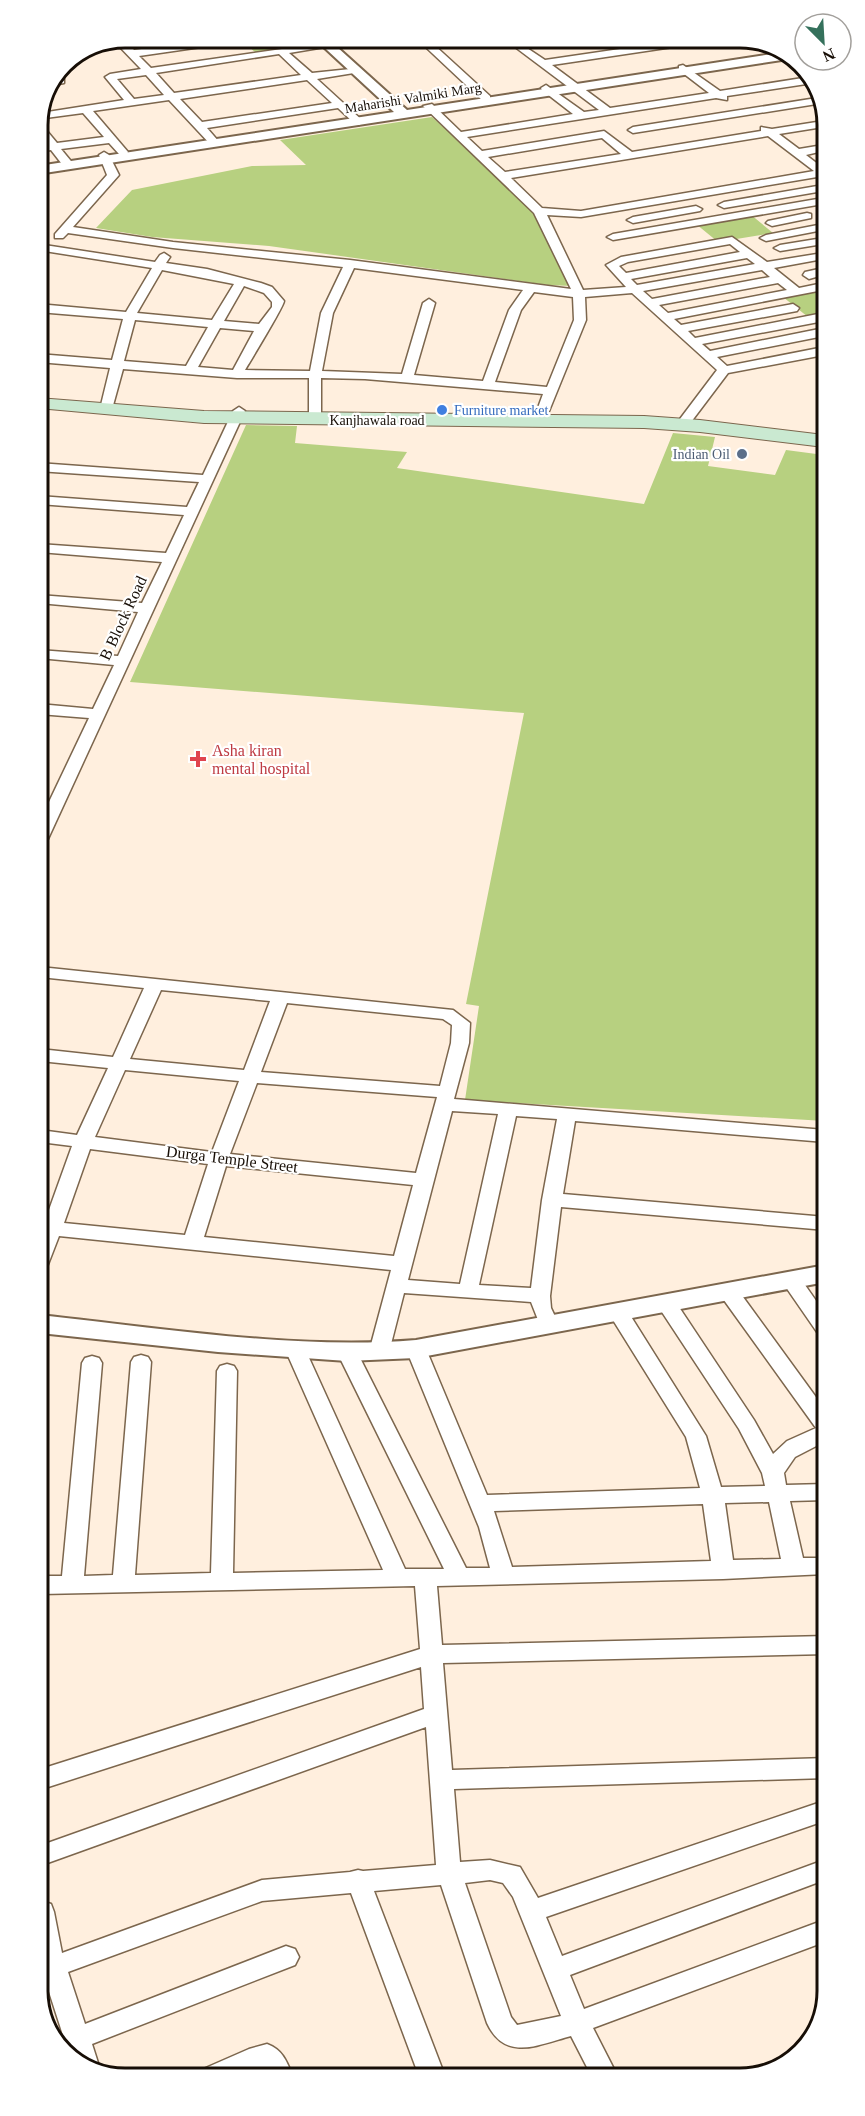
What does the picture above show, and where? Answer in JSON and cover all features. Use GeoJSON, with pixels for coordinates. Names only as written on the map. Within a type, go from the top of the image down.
{"type":"FeatureCollection","features":[{"type":"Feature","properties":{"kind":"main road","name":"Kanjhawala road"},"geometry":{"type":"LineString","coordinates":[[48,396],[107,405]]}},
{"type":"Feature","properties":{"kind":"main road","name":"Kanjhawala road"},"geometry":{"type":"LineString","coordinates":[[48,403],[238,414],[644,422],[817,434]]}},
{"type":"Feature","properties":{"kind":"main road","name":"Kanjhawala road"},"geometry":{"type":"LineString","coordinates":[[238,414],[643,416],[686,418],[817,439]]}},
{"type":"Feature","properties":{"kind":"street"},"geometry":{"type":"LineString","coordinates":[[126,48],[213,141]]}},
{"type":"Feature","properties":{"kind":"street"},"geometry":{"type":"LineString","coordinates":[[135,58],[196,48]]}},
{"type":"Feature","properties":{"kind":"street"},"geometry":{"type":"LineString","coordinates":[[245,48],[252,55]]}},
{"type":"Feature","properties":{"kind":"street"},"geometry":{"type":"LineString","coordinates":[[132,103],[110,78],[112,76],[291,48]]}},
{"type":"Feature","properties":{"kind":"street"},"geometry":{"type":"LineString","coordinates":[[332,48],[403,113]]}},
{"type":"Feature","properties":{"kind":"street"},"geometry":{"type":"LineString","coordinates":[[432,48],[486,98]]}},
{"type":"Feature","properties":{"kind":"street"},"geometry":{"type":"LineString","coordinates":[[521,48],[608,112]]}},
{"type":"Feature","properties":{"kind":"street"},"geometry":{"type":"LineString","coordinates":[[529,54],[570,48]]}},
{"type":"Feature","properties":{"kind":"street"},"geometry":{"type":"LineString","coordinates":[[541,64],[650,48]]}},
{"type":"Feature","properties":{"kind":"street"},"geometry":{"type":"LineString","coordinates":[[281,51],[356,120]]}},
{"type":"Feature","properties":{"kind":"street","name":"Maharishi Valmiki Marg"},"geometry":{"type":"LineString","coordinates":[[685,70],[771,54]]}},
{"type":"Feature","properties":{"kind":"street","name":"Maharishi Valmiki Marg"},"geometry":{"type":"LineString","coordinates":[[48,164],[403,113],[486,98],[777,57]]}},
{"type":"Feature","properties":{"kind":"street"},"geometry":{"type":"LineString","coordinates":[[116,85],[290,60]]}},
{"type":"Feature","properties":{"kind":"street"},"geometry":{"type":"LineString","coordinates":[[124,94],[299,68]]}},
{"type":"Feature","properties":{"kind":"street"},"geometry":{"type":"LineString","coordinates":[[49,115],[356,70]]}},
{"type":"Feature","properties":{"kind":"street"},"geometry":{"type":"LineString","coordinates":[[685,70],[817,168]]}},
{"type":"Feature","properties":{"kind":"street"},"geometry":{"type":"LineString","coordinates":[[596,103],[707,86],[803,81]]}},
{"type":"Feature","properties":{"kind":"street"},"geometry":{"type":"LineString","coordinates":[[461,135],[804,82]]}},
{"type":"Feature","properties":{"kind":"street"},"geometry":{"type":"LineString","coordinates":[[754,100],[804,83]]}},
{"type":"Feature","properties":{"kind":"street"},"geometry":{"type":"LineString","coordinates":[[181,107],[319,86]]}},
{"type":"Feature","properties":{"kind":"street"},"geometry":{"type":"LineString","coordinates":[[548,90],[582,116]]}},
{"type":"Feature","properties":{"kind":"street","name":"Maharishi Valmiki Marg"},"geometry":{"type":"LineString","coordinates":[[431,108],[548,90]]}},
{"type":"Feature","properties":{"kind":"street"},"geometry":{"type":"LineString","coordinates":[[741,91],[766,109]]}},
{"type":"Feature","properties":{"kind":"street"},"geometry":{"type":"LineString","coordinates":[[190,117],[329,95]]}},
{"type":"Feature","properties":{"kind":"street"},"geometry":{"type":"LineString","coordinates":[[694,99],[717,116]]}},
{"type":"Feature","properties":{"kind":"street"},"geometry":{"type":"LineString","coordinates":[[658,151],[633,130],[813,102]]}},
{"type":"Feature","properties":{"kind":"street"},"geometry":{"type":"LineString","coordinates":[[199,126],[339,105]]}},
{"type":"Feature","properties":{"kind":"street"},"geometry":{"type":"LineString","coordinates":[[449,125],[569,107]]}},
{"type":"Feature","properties":{"kind":"street"},"geometry":{"type":"LineString","coordinates":[[431,108],[480,155],[498,164],[503,176],[539,211],[579,294],[580,320],[541,416]]}},
{"type":"Feature","properties":{"kind":"street"},"geometry":{"type":"LineString","coordinates":[[640,118],[706,108]]}},
{"type":"Feature","properties":{"kind":"street"},"geometry":{"type":"LineString","coordinates":[[628,109],[650,127]]}},
{"type":"Feature","properties":{"kind":"street"},"geometry":{"type":"LineString","coordinates":[[86,110],[89,121],[103,130],[123,152]]}},
{"type":"Feature","properties":{"kind":"street"},"geometry":{"type":"LineString","coordinates":[[701,132],[816,113]]}},
{"type":"Feature","properties":{"kind":"street"},"geometry":{"type":"LineString","coordinates":[[562,119],[584,137]]}},
{"type":"Feature","properties":{"kind":"street"},"geometry":{"type":"LineString","coordinates":[[503,176],[817,125]]}},
{"type":"Feature","properties":{"kind":"street"},"geometry":{"type":"LineString","coordinates":[[502,140],[573,128]]}},
{"type":"Feature","properties":{"kind":"street"},"geometry":{"type":"LineString","coordinates":[[48,134],[103,130]]}},
{"type":"Feature","properties":{"kind":"street"},"geometry":{"type":"LineString","coordinates":[[491,130],[513,149]]}},
{"type":"Feature","properties":{"kind":"street"},"geometry":{"type":"LineString","coordinates":[[48,134],[111,139]]}},
{"type":"Feature","properties":{"kind":"street"},"geometry":{"type":"LineString","coordinates":[[480,155],[604,134],[611,146],[630,156]]}},
{"type":"Feature","properties":{"kind":"street"},"geometry":{"type":"LineString","coordinates":[[783,143],[817,138]]}},
{"type":"Feature","properties":{"kind":"street"},"geometry":{"type":"LineString","coordinates":[[48,140],[67,163]]}},
{"type":"Feature","properties":{"kind":"street","name":"Maharishi Valmiki Marg"},"geometry":{"type":"LineString","coordinates":[[106,157],[123,152],[213,141]]}},
{"type":"Feature","properties":{"kind":"street"},"geometry":{"type":"LineString","coordinates":[[796,153],[817,149]]}},
{"type":"Feature","properties":{"kind":"street"},"geometry":{"type":"LineString","coordinates":[[48,244],[66,229],[113,175],[106,157]]}},
{"type":"Feature","properties":{"kind":"street"},"geometry":{"type":"LineString","coordinates":[[810,163],[817,162]]}},
{"type":"Feature","properties":{"kind":"street","name":"Maharishi Valmiki Marg"},"geometry":{"type":"LineString","coordinates":[[48,168],[67,163]]}},
{"type":"Feature","properties":{"kind":"street"},"geometry":{"type":"LineString","coordinates":[[539,211],[581,214],[817,174]]}},
{"type":"Feature","properties":{"kind":"street"},"geometry":{"type":"LineString","coordinates":[[724,205],[817,189]]}},
{"type":"Feature","properties":{"kind":"street"},"geometry":{"type":"LineString","coordinates":[[708,192],[739,216]]}},
{"type":"Feature","properties":{"kind":"street"},"geometry":{"type":"LineString","coordinates":[[681,197],[711,221]]}},
{"type":"Feature","properties":{"kind":"street"},"geometry":{"type":"LineString","coordinates":[[635,258],[613,237],[817,202]]}},
{"type":"Feature","properties":{"kind":"street"},"geometry":{"type":"LineString","coordinates":[[618,208],[647,231]]}},
{"type":"Feature","properties":{"kind":"street"},"geometry":{"type":"LineString","coordinates":[[633,220],[696,209]]}},
{"type":"Feature","properties":{"kind":"street"},"geometry":{"type":"LineString","coordinates":[[758,212],[786,234]]}},
{"type":"Feature","properties":{"kind":"street"},"geometry":{"type":"LineString","coordinates":[[772,223],[817,214]]}},
{"type":"Feature","properties":{"kind":"street"},"geometry":{"type":"LineString","coordinates":[[687,225],[712,244]]}},
{"type":"Feature","properties":{"kind":"street"},"geometry":{"type":"LineString","coordinates":[[796,261],[766,238],[817,228]]}},
{"type":"Feature","properties":{"kind":"street"},"geometry":{"type":"LineString","coordinates":[[66,229],[173,246],[350,264],[579,294],[634,290],[817,257]]}},
{"type":"Feature","properties":{"kind":"street"},"geometry":{"type":"LineString","coordinates":[[625,248],[701,235]]}},
{"type":"Feature","properties":{"kind":"street"},"geometry":{"type":"LineString","coordinates":[[724,370],[634,290],[612,265],[635,258],[732,240],[796,292]]}},
{"type":"Feature","properties":{"kind":"street"},"geometry":{"type":"LineString","coordinates":[[780,248],[817,242]]}},
{"type":"Feature","properties":{"kind":"street"},"geometry":{"type":"LineString","coordinates":[[107,405],[130,315],[159,264],[173,246]]}},
{"type":"Feature","properties":{"kind":"street"},"geometry":{"type":"LineString","coordinates":[[48,249],[159,264],[241,281],[268,290],[278,302],[278,307],[262,328],[237,375]]}},
{"type":"Feature","properties":{"kind":"street"},"geometry":{"type":"LineString","coordinates":[[622,277],[749,254]]}},
{"type":"Feature","properties":{"kind":"street"},"geometry":{"type":"LineString","coordinates":[[315,414],[315,376],[327,313],[350,264]]}},
{"type":"Feature","properties":{"kind":"street"},"geometry":{"type":"LineString","coordinates":[[809,275],[817,273]]}},
{"type":"Feature","properties":{"kind":"street"},"geometry":{"type":"LineString","coordinates":[[650,303],[780,279]]}},
{"type":"Feature","properties":{"kind":"street"},"geometry":{"type":"LineString","coordinates":[[189,371],[241,281]]}},
{"type":"Feature","properties":{"kind":"street"},"geometry":{"type":"LineString","coordinates":[[665,317],[817,288]]}},
{"type":"Feature","properties":{"kind":"street"},"geometry":{"type":"LineString","coordinates":[[488,385],[515,310],[530,289]]}},
{"type":"Feature","properties":{"kind":"street"},"geometry":{"type":"LineString","coordinates":[[777,296],[808,320]]}},
{"type":"Feature","properties":{"kind":"street"},"geometry":{"type":"LineString","coordinates":[[407,378],[429,303]]}},
{"type":"Feature","properties":{"kind":"street"},"geometry":{"type":"LineString","coordinates":[[678,329],[793,308]]}},
{"type":"Feature","properties":{"kind":"street"},"geometry":{"type":"LineString","coordinates":[[48,309],[262,328]]}},
{"type":"Feature","properties":{"kind":"street"},"geometry":{"type":"LineString","coordinates":[[692,342],[817,318]]}},
{"type":"Feature","properties":{"kind":"street"},"geometry":{"type":"LineString","coordinates":[[707,355],[817,333]]}},
{"type":"Feature","properties":{"kind":"street"},"geometry":{"type":"LineString","coordinates":[[686,418],[724,370],[817,352]]}},
{"type":"Feature","properties":{"kind":"street"},"geometry":{"type":"LineString","coordinates":[[48,359],[237,375],[365,375],[552,391]]}},
{"type":"Feature","properties":{"kind":"street","name":"B Block Road"},"geometry":{"type":"LineString","coordinates":[[48,820],[238,414]]}},
{"type":"Feature","properties":{"kind":"street"},"geometry":{"type":"LineString","coordinates":[[48,468],[208,479]]}},
{"type":"Feature","properties":{"kind":"street"},"geometry":{"type":"LineString","coordinates":[[48,501],[193,512]]}},
{"type":"Feature","properties":{"kind":"street"},"geometry":{"type":"LineString","coordinates":[[48,549],[171,558]]}},
{"type":"Feature","properties":{"kind":"street"},"geometry":{"type":"LineString","coordinates":[[48,600],[147,608]]}},
{"type":"Feature","properties":{"kind":"street"},"geometry":{"type":"LineString","coordinates":[[48,655],[123,661]]}},
{"type":"Feature","properties":{"kind":"street"},"geometry":{"type":"LineString","coordinates":[[48,710],[98,714]]}},
{"type":"Feature","properties":{"kind":"street"},"geometry":{"type":"LineString","coordinates":[[48,973],[447,1014],[461,1023],[460,1043],[379,1352]]}},
{"type":"Feature","properties":{"kind":"street"},"geometry":{"type":"LineString","coordinates":[[48,1223],[155,984]]}},
{"type":"Feature","properties":{"kind":"street"},"geometry":{"type":"LineString","coordinates":[[193,1242],[219,1159],[281,996]]}},
{"type":"Feature","properties":{"kind":"street"},"geometry":{"type":"LineString","coordinates":[[48,1056],[445,1098],[508,1109],[817,1135]]}},
{"type":"Feature","properties":{"kind":"street"},"geometry":{"type":"LineString","coordinates":[[468,1291],[508,1109]]}},
{"type":"Feature","properties":{"kind":"street"},"geometry":{"type":"LineString","coordinates":[[549,1325],[541,1308],[540,1296],[552,1200],[567,1115]]}},
{"type":"Feature","properties":{"kind":"street","name":"Durga Temple Street"},"geometry":{"type":"LineString","coordinates":[[48,1137],[219,1159],[424,1180]]}},
{"type":"Feature","properties":{"kind":"street"},"geometry":{"type":"LineString","coordinates":[[552,1200],[817,1223]]}},
{"type":"Feature","properties":{"kind":"street"},"geometry":{"type":"LineString","coordinates":[[48,1228],[402,1264]]}},
{"type":"Feature","properties":{"kind":"street"},"geometry":{"type":"LineString","coordinates":[[48,1325],[295,1349],[379,1352],[416,1349],[817,1275]]}},
{"type":"Feature","properties":{"kind":"street"},"geometry":{"type":"LineString","coordinates":[[791,1280],[817,1317]]}},
{"type":"Feature","properties":{"kind":"street"},"geometry":{"type":"LineString","coordinates":[[396,1286],[540,1296]]}},
{"type":"Feature","properties":{"kind":"street"},"geometry":{"type":"LineString","coordinates":[[728,1291],[817,1414]]}},
{"type":"Feature","properties":{"kind":"street"},"geometry":{"type":"LineString","coordinates":[[666,1303],[747,1425],[775,1483],[794,1568]]}},
{"type":"Feature","properties":{"kind":"street"},"geometry":{"type":"LineString","coordinates":[[618,1312],[696,1436],[713,1495],[723,1571]]}},
{"type":"Feature","properties":{"kind":"street"},"geometry":{"type":"LineString","coordinates":[[295,1349],[397,1577]]}},
{"type":"Feature","properties":{"kind":"street"},"geometry":{"type":"LineString","coordinates":[[416,1349],[490,1527],[503,1576]]}},
{"type":"Feature","properties":{"kind":"street"},"geometry":{"type":"LineString","coordinates":[[347,1352],[459,1576]]}},
{"type":"Feature","properties":{"kind":"street"},"geometry":{"type":"LineString","coordinates":[[123,1583],[141,1362]]}},
{"type":"Feature","properties":{"kind":"street"},"geometry":{"type":"LineString","coordinates":[[72,1584],[92,1364]]}},
{"type":"Feature","properties":{"kind":"street"},"geometry":{"type":"LineString","coordinates":[[222,1581],[227,1371]]}},
{"type":"Feature","properties":{"kind":"street"},"geometry":{"type":"LineString","coordinates":[[775,1483],[779,1458],[802,1442],[817,1436]]}},
{"type":"Feature","properties":{"kind":"street"},"geometry":{"type":"LineString","coordinates":[[480,1503],[713,1495],[775,1483],[817,1490]]}},
{"type":"Feature","properties":{"kind":"street"},"geometry":{"type":"LineString","coordinates":[[48,1585],[723,1571],[817,1567]]}},
{"type":"Feature","properties":{"kind":"street"},"geometry":{"type":"LineString","coordinates":[[425,1577],[449,1873],[500,2023],[508,2034],[516,2037],[532,2035],[577,2023],[817,1934]]}},
{"type":"Feature","properties":{"kind":"street"},"geometry":{"type":"LineString","coordinates":[[48,1777],[432,1654],[817,1645]]}},
{"type":"Feature","properties":{"kind":"street"},"geometry":{"type":"LineString","coordinates":[[48,1852],[436,1714]]}},
{"type":"Feature","properties":{"kind":"street"},"geometry":{"type":"LineString","coordinates":[[442,1780],[817,1768]]}},
{"type":"Feature","properties":{"kind":"street"},"geometry":{"type":"LineString","coordinates":[[532,1911],[817,1813]]}},
{"type":"Feature","properties":{"kind":"street"},"geometry":{"type":"LineString","coordinates":[[82,2055],[48,1958],[262,1891],[358,1880],[490,1870],[510,1874],[532,1911],[577,2023],[600,2068]]}},
{"type":"Feature","properties":{"kind":"street"},"geometry":{"type":"LineString","coordinates":[[556,1969],[817,1873]]}},
{"type":"Feature","properties":{"kind":"street"},"geometry":{"type":"LineString","coordinates":[[358,1880],[429,2068]]}},
{"type":"Feature","properties":{"kind":"street"},"geometry":{"type":"LineString","coordinates":[[76,2039],[286,1957]]}},
{"type":"Feature","properties":{"kind":"street"},"geometry":{"type":"LineString","coordinates":[[233,2068],[258,2057],[267,2056],[276,2068]]}},
{"type":"Feature","properties":{"kind":"green space"},"geometry":{"type":"Polygon","coordinates":[[[250,48],[286,48],[256,53],[250,48]]]}},
{"type":"Feature","properties":{"kind":"green space"},"geometry":{"type":"Polygon","coordinates":[[[432,117],[534,207],[572,286],[548,285],[269,246],[152,237],[96,228],[132,190],[252,166],[306,165],[280,140],[432,117]]]}},
{"type":"Feature","properties":{"kind":"green space"},"geometry":{"type":"Polygon","coordinates":[[[750,214],[773,233],[718,242],[696,224],[750,214]]]}},
{"type":"Feature","properties":{"kind":"green space"},"geometry":{"type":"Polygon","coordinates":[[[817,290],[817,315],[808,317],[783,297],[817,290]]]}},
{"type":"Feature","properties":{"kind":"green space"},"geometry":{"type":"Polygon","coordinates":[[[246,425],[297,426],[295,443],[407,452],[397,468],[644,504],[673,433],[715,437],[708,466],[775,475],[786,450],[817,454],[817,1121],[465,1100],[479,1006],[466,1004],[524,713],[130,682],[246,425]]]}},
{"type":"Feature","properties":{"kind":"place","name":"Furniture market"},"geometry":{"type":"Point","coordinates":[442,410]}},
{"type":"Feature","properties":{"kind":"place","name":"Indian Oil"},"geometry":{"type":"Point","coordinates":[742,454]}},
{"type":"Feature","properties":{"kind":"place","name":"Asha kiran mental hospital"},"geometry":{"type":"Point","coordinates":[198,759]}}]}
